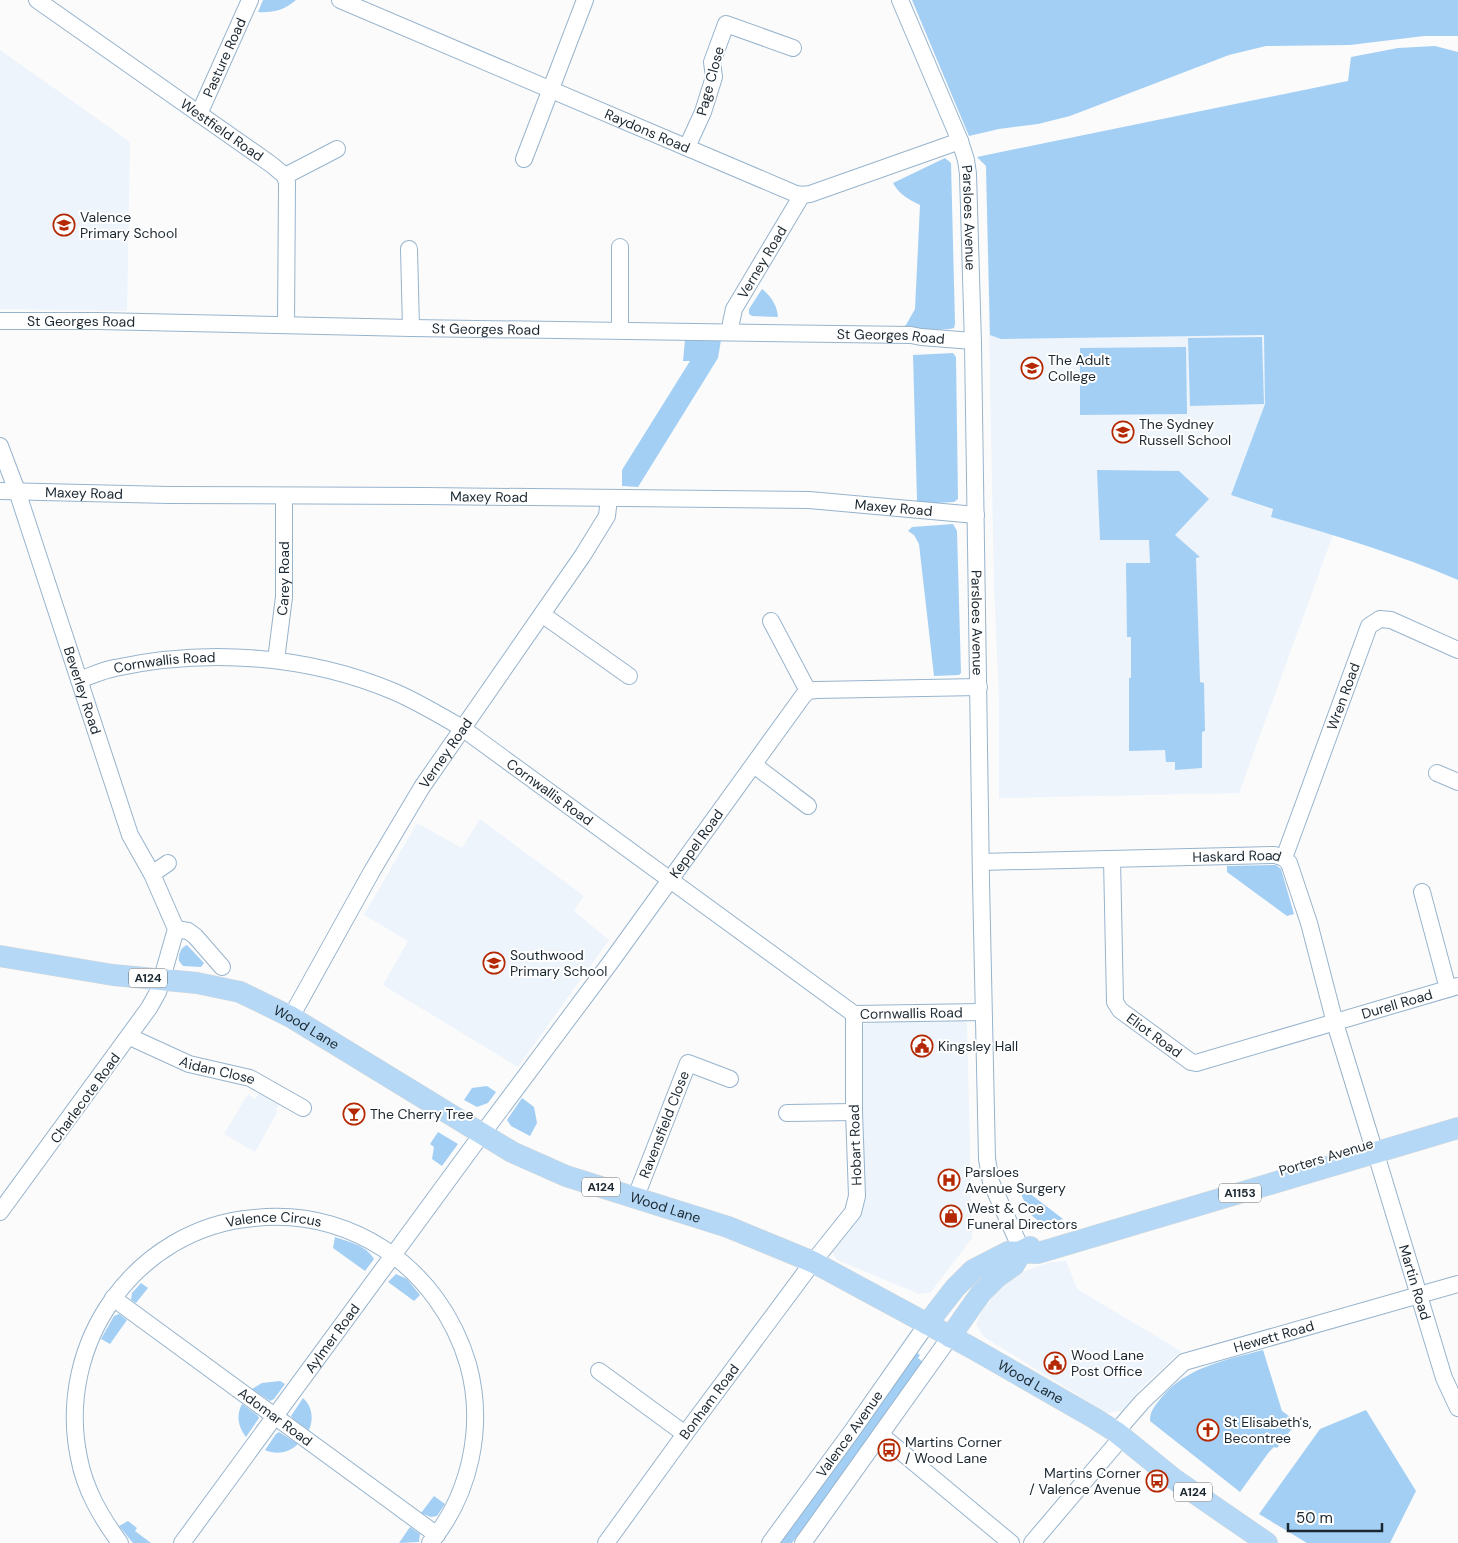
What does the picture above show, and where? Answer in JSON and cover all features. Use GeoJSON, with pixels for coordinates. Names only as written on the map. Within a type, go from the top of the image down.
{"type":"FeatureCollection","features":[{"type":"Feature","properties":{"kind":"main road","name":"Wood Lane"},"geometry":{"type":"LineString","coordinates":[[0,956],[78,970],[197,983],[240,992],[291,1017],[512,1152],[566,1176],[728,1227],[813,1262],[1094,1418],[1119,1435],[1174,1479],[1267,1543]]}},
{"type":"Feature","properties":{"kind":"main road","name":"Porters Avenue"},"geometry":{"type":"LineString","coordinates":[[927,1324],[955,1288],[973,1270],[1008,1252],[1038,1253],[1374,1148],[1458,1118]]}},
{"type":"Feature","properties":{"kind":"main road","name":"Porters Avenue"},"geometry":{"type":"LineString","coordinates":[[1374,1148],[1458,1128]]}},
{"type":"Feature","properties":{"kind":"main road"},"geometry":{"type":"LineString","coordinates":[[950,1337],[981,1293],[997,1277],[1014,1265],[1022,1251]]}},
{"type":"Feature","properties":{"kind":"street","name":"Westfield Road"},"geometry":{"type":"LineString","coordinates":[[37,0],[285,176]]}},
{"type":"Feature","properties":{"kind":"street","name":"Pasture Road"},"geometry":{"type":"LineString","coordinates":[[199,114],[250,0]]}},
{"type":"Feature","properties":{"kind":"street","name":"Raydons Road"},"geometry":{"type":"LineString","coordinates":[[340,0],[802,195]]}},
{"type":"Feature","properties":{"kind":"street"},"geometry":{"type":"LineString","coordinates":[[524,159],[585,0]]}},
{"type":"Feature","properties":{"kind":"street","name":"Parsloes Avenue"},"geometry":{"type":"LineString","coordinates":[[900,0],[960,141],[966,160],[970,194],[987,1159],[991,1182],[1022,1251]]}},
{"type":"Feature","properties":{"kind":"street","name":"Page Close"},"geometry":{"type":"LineString","coordinates":[[687,147],[703,112],[714,77],[712,62],[726,24],[793,48]]}},
{"type":"Feature","properties":{"kind":"street"},"geometry":{"type":"LineString","coordinates":[[802,195],[960,141]]}},
{"type":"Feature","properties":{"kind":"street"},"geometry":{"type":"LineString","coordinates":[[286,325],[287,183],[285,176],[337,149]]}},
{"type":"Feature","properties":{"kind":"street","name":"Verney Road"},"geometry":{"type":"LineString","coordinates":[[730,332],[734,309],[802,195]]}},
{"type":"Feature","properties":{"kind":"street"},"geometry":{"type":"LineString","coordinates":[[620,248],[620,330]]}},
{"type":"Feature","properties":{"kind":"street"},"geometry":{"type":"LineString","coordinates":[[409,249],[411,328]]}},
{"type":"Feature","properties":{"kind":"street","name":"St Georges Road"},"geometry":{"type":"LineString","coordinates":[[0,321],[98,321],[411,328],[910,335],[973,341]]}},
{"type":"Feature","properties":{"kind":"street","name":"Beverley Road"},"geometry":{"type":"LineString","coordinates":[[0,446],[17,491],[130,835],[152,874],[176,929]]}},
{"type":"Feature","properties":{"kind":"street","name":"Maxey Road"},"geometry":{"type":"LineString","coordinates":[[0,491],[169,495],[810,500],[976,515]]}},
{"type":"Feature","properties":{"kind":"street","name":"Carey Road"},"geometry":{"type":"LineString","coordinates":[[276,660],[284,597],[284,496]]}},
{"type":"Feature","properties":{"kind":"street","name":"Verney Road"},"geometry":{"type":"LineString","coordinates":[[291,1017],[372,871],[422,787],[543,615],[607,516],[610,498]]}},
{"type":"Feature","properties":{"kind":"street"},"geometry":{"type":"LineString","coordinates":[[543,615],[629,676]]}},
{"type":"Feature","properties":{"kind":"street","name":"Wren Road"},"geometry":{"type":"LineString","coordinates":[[1284,858],[1369,626],[1380,619],[1391,620],[1458,650]]}},
{"type":"Feature","properties":{"kind":"street"},"geometry":{"type":"LineString","coordinates":[[771,621],[808,691],[979,687]]}},
{"type":"Feature","properties":{"kind":"street","name":"Cornwallis Road"},"geometry":{"type":"LineString","coordinates":[[79,680],[113,668],[176,659],[230,657],[276,660],[324,669],[369,682],[422,704],[462,728],[854,1014],[984,1012]]}},
{"type":"Feature","properties":{"kind":"street","name":"Keppel Road"},"geometry":{"type":"LineString","coordinates":[[482,1134],[610,963],[754,765],[788,715],[808,691]]}},
{"type":"Feature","properties":{"kind":"street"},"geometry":{"type":"LineString","coordinates":[[754,765],[808,806]]}},
{"type":"Feature","properties":{"kind":"street"},"geometry":{"type":"LineString","coordinates":[[1437,773],[1458,782]]}},
{"type":"Feature","properties":{"kind":"street","name":"Haskard Road"},"geometry":{"type":"LineString","coordinates":[[981,862],[1275,855],[1284,858],[1288,863],[1309,923],[1336,1023],[1374,1148]]}},
{"type":"Feature","properties":{"kind":"street","name":"Eliot Road"},"geometry":{"type":"LineString","coordinates":[[1112,859],[1115,1002],[1120,1010],[1185,1059],[1196,1063],[1336,1023]]}},
{"type":"Feature","properties":{"kind":"street"},"geometry":{"type":"LineString","coordinates":[[152,874],[168,863]]}},
{"type":"Feature","properties":{"kind":"street"},"geometry":{"type":"LineString","coordinates":[[1422,892],[1453,987]]}},
{"type":"Feature","properties":{"kind":"street"},"geometry":{"type":"LineString","coordinates":[[160,979],[176,929],[188,931],[195,936],[222,967]]}},
{"type":"Feature","properties":{"kind":"street","name":"Charlecote Road"},"geometry":{"type":"LineString","coordinates":[[2,1206],[130,1037],[155,999],[160,979]]}},
{"type":"Feature","properties":{"kind":"street","name":"Durell Road"},"geometry":{"type":"LineString","coordinates":[[1336,1023],[1453,987]]}},
{"type":"Feature","properties":{"kind":"street","name":"Hobart Road"},"geometry":{"type":"LineString","coordinates":[[813,1262],[853,1212],[857,1196],[854,1112],[854,1014]]}},
{"type":"Feature","properties":{"kind":"street","name":"Aidan Close"},"geometry":{"type":"LineString","coordinates":[[130,1037],[189,1064],[250,1078],[303,1108]]}},
{"type":"Feature","properties":{"kind":"street","name":"Ravensfield Close"},"geometry":{"type":"LineString","coordinates":[[636,1199],[688,1063],[730,1080]]}},
{"type":"Feature","properties":{"kind":"street"},"geometry":{"type":"LineString","coordinates":[[787,1113],[854,1112]]}},
{"type":"Feature","properties":{"kind":"street","name":"Aylmer Road"},"geometry":{"type":"LineString","coordinates":[[182,1543],[482,1134]]}},
{"type":"Feature","properties":{"kind":"street","name":"Martin Road"},"geometry":{"type":"LineString","coordinates":[[1374,1148],[1444,1378],[1458,1408]]}},
{"type":"Feature","properties":{"kind":"street","name":"Valence Circus"},"geometry":{"type":"LineString","coordinates":[[120,1543],[95,1504],[79,1458],[75,1434],[74,1410],[77,1386],[82,1363],[100,1318],[113,1298],[130,1278],[149,1260],[171,1245],[194,1233],[219,1224],[270,1216],[296,1217],[322,1222],[371,1241],[393,1255],[417,1276],[443,1307],[455,1328],[471,1374],[475,1422],[473,1446],[468,1470],[454,1507],[434,1539]]}},
{"type":"Feature","properties":{"kind":"street","name":"Bonham Road"},"geometry":{"type":"LineString","coordinates":[[606,1543],[813,1262]]}},
{"type":"Feature","properties":{"kind":"street","name":"Hewett Road"},"geometry":{"type":"LineString","coordinates":[[1032,1543],[1119,1435],[1142,1402],[1184,1362],[1458,1284]]}},
{"type":"Feature","properties":{"kind":"street","name":"Adomar Road"},"geometry":{"type":"LineString","coordinates":[[113,1298],[275,1415],[434,1539]]}},
{"type":"Feature","properties":{"kind":"street","name":"Valence Avenue"},"geometry":{"type":"LineString","coordinates":[[770,1543],[927,1324]]}},
{"type":"Feature","properties":{"kind":"street","name":"Valence Avenue"},"geometry":{"type":"LineString","coordinates":[[803,1543],[950,1337]]}},
{"type":"Feature","properties":{"kind":"street"},"geometry":{"type":"LineString","coordinates":[[599,1371],[685,1434]]}},
{"type":"Feature","properties":{"kind":"street"},"geometry":{"type":"LineString","coordinates":[[881,1435],[1011,1543]]}},
{"type":"Feature","properties":{"kind":"shaded area"},"geometry":{"type":"Polygon","coordinates":[[[263,0],[296,0],[278,10],[258,12],[263,0]]]}},
{"type":"Feature","properties":{"kind":"shaded area"},"geometry":{"type":"Polygon","coordinates":[[[912,0],[1458,0],[1458,36],[1424,36],[1350,45],[1266,46],[1229,55],[1070,116],[1038,124],[999,129],[969,136],[912,0]]]}},
{"type":"Feature","properties":{"kind":"shaded area"},"geometry":{"type":"Polygon","coordinates":[[[1435,46],[1458,52],[1458,580],[1389,553],[1271,517],[1273,509],[1231,495],[1265,404],[1264,335],[1001,339],[990,335],[986,166],[977,157],[1348,81],[1351,57],[1398,48],[1435,46]]]}},
{"type":"Feature","properties":{"kind":"shaded area","name":"Valence Primary School"},"geometry":{"type":"Polygon","coordinates":[[[0,50],[130,142],[127,311],[0,309],[0,50]]]}},
{"type":"Feature","properties":{"kind":"shaded area","name":"The Sydney Russell School"},"geometry":{"type":"Polygon","coordinates":[[[1390,72],[1231,495],[1273,510],[1271,517],[1333,535],[1239,793],[999,798],[999,698],[994,587],[986,166],[977,157],[1390,72]]]}},
{"type":"Feature","properties":{"kind":"shaded area"},"geometry":{"type":"Polygon","coordinates":[[[945,158],[951,163],[954,328],[901,332],[900,328],[906,325],[915,309],[920,205],[898,191],[893,183],[945,158]]]}},
{"type":"Feature","properties":{"kind":"shaded area"},"geometry":{"type":"Polygon","coordinates":[[[762,289],[773,301],[778,317],[752,316],[749,314],[749,309],[762,289]]]}},
{"type":"Feature","properties":{"kind":"shaded area"},"geometry":{"type":"Polygon","coordinates":[[[1262,337],[1264,404],[1190,406],[1188,338],[1262,337]]]}},
{"type":"Feature","properties":{"kind":"shaded area"},"geometry":{"type":"Polygon","coordinates":[[[685,340],[721,340],[718,358],[638,487],[622,486],[622,470],[690,361],[683,361],[685,340]]]}},
{"type":"Feature","properties":{"kind":"shaded area"},"geometry":{"type":"Polygon","coordinates":[[[1186,347],[1187,414],[1080,415],[1080,348],[1186,347]]]}},
{"type":"Feature","properties":{"kind":"shaded area"},"geometry":{"type":"Polygon","coordinates":[[[953,353],[956,357],[958,499],[954,502],[915,504],[917,500],[913,355],[953,353]]]}},
{"type":"Feature","properties":{"kind":"shaded area"},"geometry":{"type":"Polygon","coordinates":[[[1097,470],[1179,471],[1209,499],[1175,535],[1200,557],[1196,558],[1200,682],[1204,683],[1205,731],[1202,732],[1202,768],[1175,770],[1175,762],[1166,762],[1165,750],[1129,751],[1131,637],[1127,637],[1126,563],[1150,563],[1149,540],[1100,540],[1097,470]]]}},
{"type":"Feature","properties":{"kind":"shaded area"},"geometry":{"type":"Polygon","coordinates":[[[953,524],[957,531],[961,673],[959,675],[934,676],[919,544],[914,535],[908,531],[912,527],[953,524]]]}},
{"type":"Feature","properties":{"kind":"shaded area","name":"Southwood Primary School"},"geometry":{"type":"Polygon","coordinates":[[[480,819],[584,896],[574,911],[609,940],[518,1067],[383,985],[408,941],[364,915],[417,823],[462,848],[480,819]]]}},
{"type":"Feature","properties":{"kind":"shaded area"},"geometry":{"type":"Polygon","coordinates":[[[1276,865],[1281,869],[1294,914],[1287,916],[1227,872],[1227,866],[1276,865]]]}},
{"type":"Feature","properties":{"kind":"shaded area"},"geometry":{"type":"Polygon","coordinates":[[[187,945],[204,963],[201,967],[183,966],[179,961],[180,952],[187,945]]]}},
{"type":"Feature","properties":{"kind":"shaded area"},"geometry":{"type":"Polygon","coordinates":[[[967,1022],[972,1238],[931,1292],[919,1294],[837,1260],[831,1251],[860,1204],[863,1026],[868,1023],[967,1022]]]}},
{"type":"Feature","properties":{"kind":"shaded area"},"geometry":{"type":"Polygon","coordinates":[[[487,1086],[496,1092],[488,1103],[477,1107],[464,1100],[472,1088],[487,1086]]]}},
{"type":"Feature","properties":{"kind":"shaded area"},"geometry":{"type":"Polygon","coordinates":[[[260,1092],[280,1103],[276,1110],[278,1111],[255,1152],[224,1134],[248,1094],[255,1099],[260,1092]]]}},
{"type":"Feature","properties":{"kind":"shaded area"},"geometry":{"type":"Polygon","coordinates":[[[522,1098],[534,1107],[537,1123],[530,1136],[511,1126],[507,1120],[522,1098]]]}},
{"type":"Feature","properties":{"kind":"shaded area"},"geometry":{"type":"Polygon","coordinates":[[[438,1132],[458,1144],[442,1166],[432,1159],[434,1147],[430,1144],[438,1132]]]}},
{"type":"Feature","properties":{"kind":"shaded area"},"geometry":{"type":"Polygon","coordinates":[[[1016,1183],[1063,1219],[1043,1225],[1030,1214],[1016,1183]]]}},
{"type":"Feature","properties":{"kind":"shaded area"},"geometry":{"type":"Polygon","coordinates":[[[335,1237],[357,1245],[371,1254],[374,1259],[365,1271],[333,1248],[335,1237]]]}},
{"type":"Feature","properties":{"kind":"shaded area"},"geometry":{"type":"Polygon","coordinates":[[[1066,1261],[1077,1289],[1181,1351],[1143,1386],[1123,1410],[1107,1413],[984,1337],[976,1325],[982,1311],[1008,1277],[1051,1262],[1066,1261]]]}},
{"type":"Feature","properties":{"kind":"shaded area"},"geometry":{"type":"Polygon","coordinates":[[[396,1274],[407,1279],[420,1295],[414,1301],[388,1282],[396,1274]]]}},
{"type":"Feature","properties":{"kind":"shaded area"},"geometry":{"type":"Polygon","coordinates":[[[141,1283],[148,1288],[136,1303],[131,1300],[132,1293],[141,1283]]]}},
{"type":"Feature","properties":{"kind":"shaded area"},"geometry":{"type":"Polygon","coordinates":[[[119,1314],[127,1320],[110,1344],[101,1339],[114,1316],[119,1314]]]}},
{"type":"Feature","properties":{"kind":"shaded area"},"geometry":{"type":"Polygon","coordinates":[[[1263,1350],[1282,1411],[1297,1422],[1277,1448],[1274,1447],[1269,1452],[1240,1492],[1150,1421],[1150,1417],[1153,1408],[1161,1398],[1182,1379],[1207,1366],[1263,1350]]]}},
{"type":"Feature","properties":{"kind":"shaded area"},"geometry":{"type":"Polygon","coordinates":[[[914,1351],[920,1355],[918,1358],[924,1363],[792,1543],[774,1543],[914,1351]]]}},
{"type":"Feature","properties":{"kind":"shaded area"},"geometry":{"type":"Polygon","coordinates":[[[280,1381],[285,1384],[274,1399],[270,1401],[252,1389],[262,1383],[280,1381]]]}},
{"type":"Feature","properties":{"kind":"shaded area"},"geometry":{"type":"Polygon","coordinates":[[[303,1398],[311,1413],[309,1430],[291,1416],[303,1398]]]}},
{"type":"Feature","properties":{"kind":"shaded area"},"geometry":{"type":"Polygon","coordinates":[[[242,1404],[259,1418],[246,1437],[239,1421],[239,1412],[242,1404]]]}},
{"type":"Feature","properties":{"kind":"shaded area"},"geometry":{"type":"Polygon","coordinates":[[[1366,1410],[1416,1491],[1390,1543],[1307,1543],[1259,1514],[1320,1429],[1366,1410]]]}},
{"type":"Feature","properties":{"kind":"shaded area"},"geometry":{"type":"Polygon","coordinates":[[[279,1432],[298,1444],[282,1452],[265,1450],[276,1434],[279,1432]]]}},
{"type":"Feature","properties":{"kind":"shaded area"},"geometry":{"type":"Polygon","coordinates":[[[434,1496],[445,1504],[437,1516],[431,1517],[421,1513],[434,1496]]]}},
{"type":"Feature","properties":{"kind":"shaded area"},"geometry":{"type":"Polygon","coordinates":[[[128,1521],[137,1528],[135,1531],[151,1543],[133,1543],[119,1526],[128,1521]]]}},
{"type":"Feature","properties":{"kind":"shaded area"},"geometry":{"type":"Polygon","coordinates":[[[410,1527],[420,1534],[419,1542],[399,1543],[410,1527]]]}},
{"type":"Feature","properties":{"kind":"place","name":"Valence Primary School"},"geometry":{"type":"Point","coordinates":[64,225]}},
{"type":"Feature","properties":{"kind":"place","name":"The Adult College"},"geometry":{"type":"Point","coordinates":[1032,368]}},
{"type":"Feature","properties":{"kind":"place","name":"The Sydney Russell School"},"geometry":{"type":"Point","coordinates":[1123,432]}},
{"type":"Feature","properties":{"kind":"place","name":"Southwood Primary School"},"geometry":{"type":"Point","coordinates":[494,963]}},
{"type":"Feature","properties":{"kind":"place","name":"Kingsley Hall"},"geometry":{"type":"Point","coordinates":[922,1046]}},
{"type":"Feature","properties":{"kind":"place","name":"The Cherry Tree"},"geometry":{"type":"Point","coordinates":[354,1114]}},
{"type":"Feature","properties":{"kind":"place","name":"Parsloes Avenue Surgery"},"geometry":{"type":"Point","coordinates":[949,1180]}},
{"type":"Feature","properties":{"kind":"place","name":"West & Coe Funeral Directors"},"geometry":{"type":"Point","coordinates":[951,1216]}},
{"type":"Feature","properties":{"kind":"place","name":"Wood Lane Post Office"},"geometry":{"type":"Point","coordinates":[1055,1363]}},
{"type":"Feature","properties":{"kind":"place","name":"St Elisabeth's, Becontree"},"geometry":{"type":"Point","coordinates":[1208,1430]}},
{"type":"Feature","properties":{"kind":"place","name":"Martins Corner / Wood Lane"},"geometry":{"type":"Point","coordinates":[889,1450]}},
{"type":"Feature","properties":{"kind":"place","name":"Martins Corner / Valence Avenue"},"geometry":{"type":"Point","coordinates":[1157,1481]}}]}
